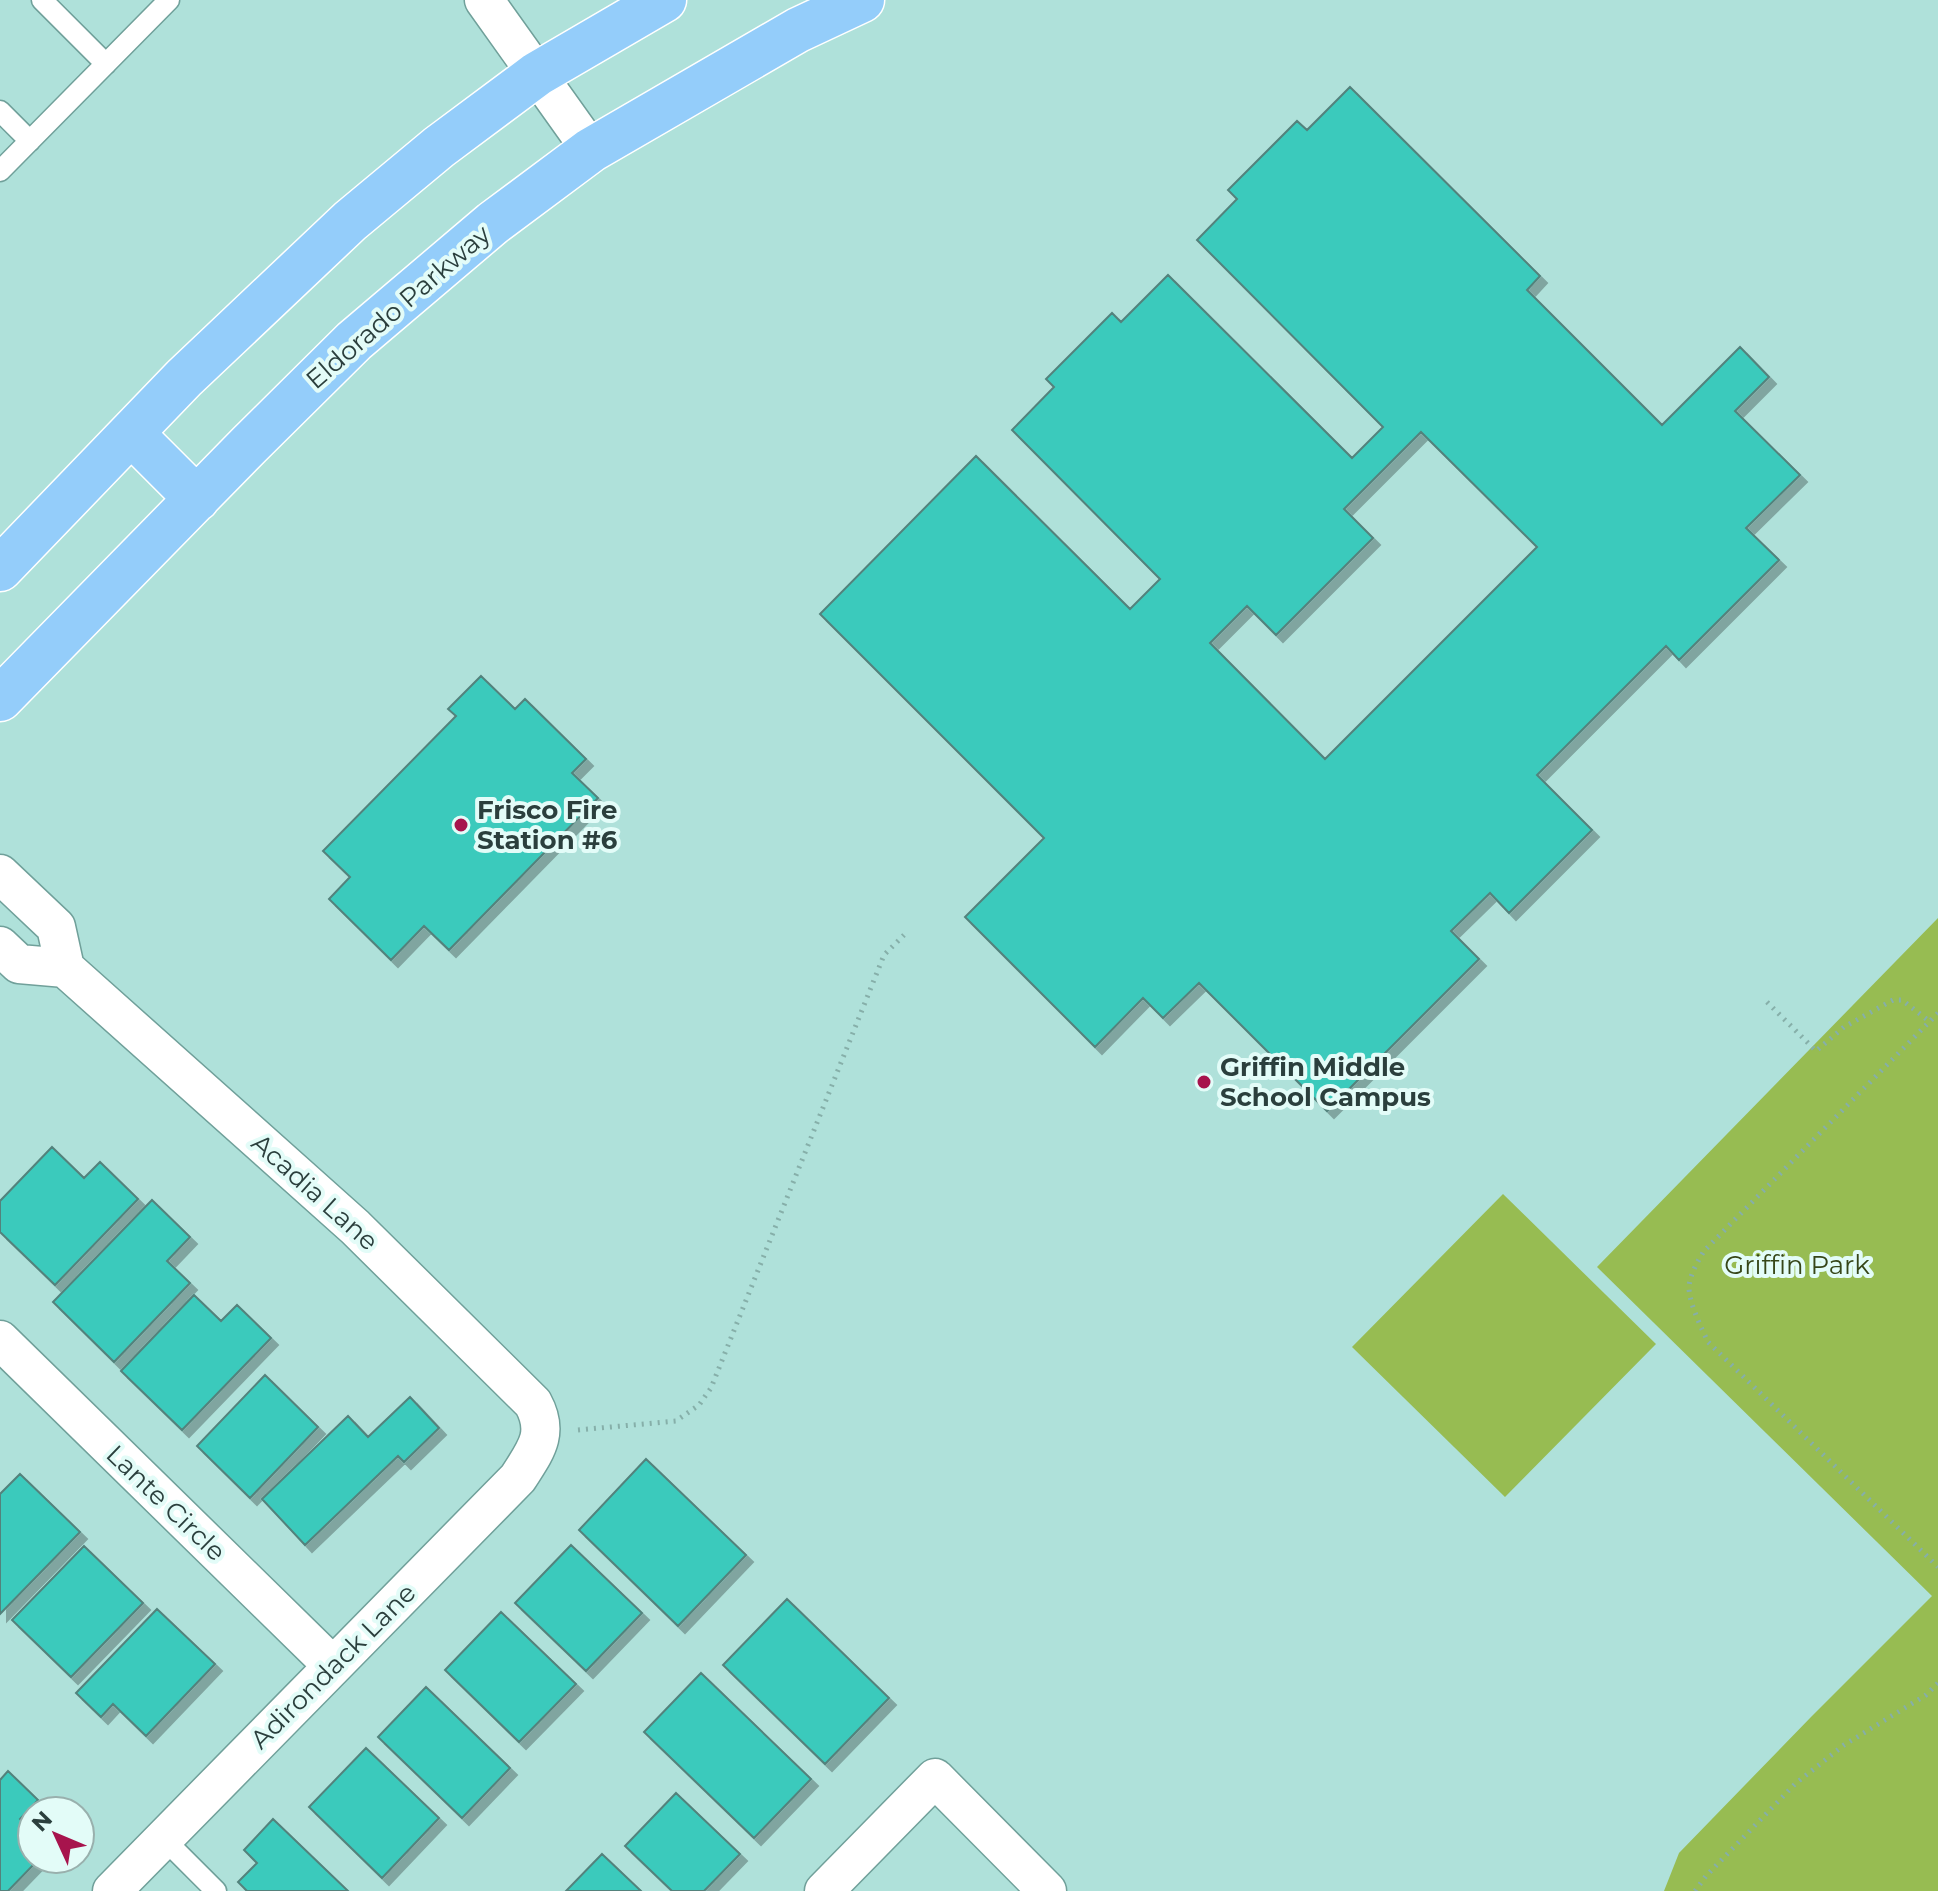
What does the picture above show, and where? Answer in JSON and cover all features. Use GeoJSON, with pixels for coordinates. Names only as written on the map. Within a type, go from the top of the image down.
{"type":"FeatureCollection","features":[{"type":"Feature","properties":{"kind":"main road"},"geometry":{"type":"LineString","coordinates":[[0,569],[184,378],[350,221],[439,147],[537,74],[664,0]]}},
{"type":"Feature","properties":{"kind":"main road","name":"Eldorado Parkway"},"geometry":{"type":"LineString","coordinates":[[0,699],[354,341],[493,223],[591,150],[798,30],[862,0]]}},
{"type":"Feature","properties":{"kind":"main road"},"geometry":{"type":"LineString","coordinates":[[131,433],[197,499]]}},
{"type":"Feature","properties":{"kind":"street"},"geometry":{"type":"LineString","coordinates":[[484,0],[591,150]]}},
{"type":"Feature","properties":{"kind":"street"},"geometry":{"type":"LineString","coordinates":[[0,874],[56,927],[65,968],[19,964],[0,946]]}},
{"type":"Feature","properties":{"kind":"street","name":"Acadia Lane"},"geometry":{"type":"LineString","coordinates":[[65,968],[355,1227],[533,1403],[540,1416],[542,1433]]}},
{"type":"Feature","properties":{"kind":"street","name":"Lante Circle"},"geometry":{"type":"LineString","coordinates":[[0,1340],[333,1666]]}},
{"type":"Feature","properties":{"kind":"street","name":"Adirondack Lane"},"geometry":{"type":"LineString","coordinates":[[112,1891],[518,1478],[542,1433]]}},
{"type":"Feature","properties":{"kind":"street"},"geometry":{"type":"LineString","coordinates":[[824,1891],[935,1778],[1047,1891]]}},
{"type":"Feature","properties":{"kind":"lane"},"geometry":{"type":"LineString","coordinates":[[42,0],[106,64]]}},
{"type":"Feature","properties":{"kind":"lane"},"geometry":{"type":"LineString","coordinates":[[0,171],[169,0]]}},
{"type":"Feature","properties":{"kind":"lane"},"geometry":{"type":"LineString","coordinates":[[0,111],[30,141]]}},
{"type":"Feature","properties":{"kind":"lane"},"geometry":{"type":"LineString","coordinates":[[164,1839],[216,1891]]}},
{"type":"Feature","properties":{"kind":"path"},"geometry":{"type":"LineString","coordinates":[[542,1433],[676,1421],[699,1405],[711,1388],[884,955],[904,935]]}},
{"type":"Feature","properties":{"kind":"path"},"geometry":{"type":"LineString","coordinates":[[1767,1002],[1816,1051],[1844,1027],[1893,1000],[1902,1000],[1930,1022]]}},
{"type":"Feature","properties":{"kind":"path"},"geometry":{"type":"LineString","coordinates":[[1938,1013],[1704,1251],[1694,1267],[1689,1287],[1696,1316],[1708,1342],[1938,1567]]}},
{"type":"Feature","properties":{"kind":"path"},"geometry":{"type":"LineString","coordinates":[[1695,1891],[1795,1784],[1844,1745],[1926,1695],[1938,1683]]}},
{"type":"Feature","properties":{"kind":"green space","name":"Griffin Park"},"geometry":{"type":"Polygon","coordinates":[[[1938,918],[1938,1891],[1664,1891],[1679,1853],[1932,1596],[1597,1267],[1938,918]]]}},
{"type":"Feature","properties":{"kind":"green space"},"geometry":{"type":"Polygon","coordinates":[[[1503,1194],[1656,1344],[1505,1497],[1352,1347],[1503,1194]]]}},
{"type":"Feature","properties":{"kind":"building"},"geometry":{"type":"Polygon","coordinates":[[[1350,87],[1540,276],[1527,290],[1662,425],[1740,347],[1769,377],[1735,411],[1800,475],[1746,528],[1779,560],[1679,660],[1666,646],[1537,775],[1592,830],[1509,913],[1490,893],[1451,931],[1479,959],[1327,1111],[1199,983],[1163,1018],[1143,998],[1095,1047],[965,917],[1044,838],[820,614],[976,456],[1130,609],[1160,579],[1012,430],[1054,387],[1046,379],[1112,313],[1121,322],[1168,275],[1352,458],[1383,427],[1197,240],[1237,199],[1228,190],[1297,121],[1307,130],[1350,87]],[[1421,432],[1344,509],[1373,538],[1276,635],[1247,606],[1210,643],[1325,759],[1537,547],[1421,432]]]}},
{"type":"Feature","properties":{"kind":"building","name":"Frisco Fire Station #6"},"geometry":{"type":"Polygon","coordinates":[[[481,676],[515,709],[525,699],[586,759],[572,773],[598,798],[449,950],[424,926],[391,960],[329,899],[350,877],[323,851],[456,716],[448,709],[481,676]]]}},
{"type":"Feature","properties":{"kind":"building"},"geometry":{"type":"Polygon","coordinates":[[[52,1147],[84,1178],[100,1162],[138,1199],[55,1285],[0,1232],[0,1201],[52,1147]]]}},
{"type":"Feature","properties":{"kind":"building"},"geometry":{"type":"Polygon","coordinates":[[[152,1200],[190,1237],[167,1261],[190,1283],[114,1362],[53,1302],[152,1200]]]}},
{"type":"Feature","properties":{"kind":"building"},"geometry":{"type":"Polygon","coordinates":[[[194,1295],[221,1321],[237,1305],[271,1338],[182,1430],[121,1371],[194,1295]]]}},
{"type":"Feature","properties":{"kind":"building"},"geometry":{"type":"Polygon","coordinates":[[[265,1375],[318,1427],[250,1498],[197,1446],[265,1375]]]}},
{"type":"Feature","properties":{"kind":"building"},"geometry":{"type":"Polygon","coordinates":[[[410,1397],[439,1428],[404,1462],[398,1456],[305,1545],[262,1499],[348,1416],[368,1437],[410,1397]]]}},
{"type":"Feature","properties":{"kind":"building"},"geometry":{"type":"Polygon","coordinates":[[[646,1459],[746,1555],[678,1626],[579,1530],[646,1459]]]}},
{"type":"Feature","properties":{"kind":"building"},"geometry":{"type":"Polygon","coordinates":[[[20,1474],[80,1532],[0,1614],[0,1494],[20,1474]]]}},
{"type":"Feature","properties":{"kind":"building"},"geometry":{"type":"Polygon","coordinates":[[[571,1545],[642,1613],[586,1671],[515,1603],[571,1545]]]}},
{"type":"Feature","properties":{"kind":"building"},"geometry":{"type":"Polygon","coordinates":[[[84,1546],[143,1603],[71,1677],[12,1620],[84,1546]]]}},
{"type":"Feature","properties":{"kind":"building"},"geometry":{"type":"Polygon","coordinates":[[[787,1599],[889,1698],[825,1764],[723,1665],[787,1599]]]}},
{"type":"Feature","properties":{"kind":"building"},"geometry":{"type":"Polygon","coordinates":[[[157,1609],[215,1664],[146,1736],[113,1704],[101,1717],[76,1693],[157,1609]]]}},
{"type":"Feature","properties":{"kind":"building"},"geometry":{"type":"Polygon","coordinates":[[[501,1612],[576,1684],[519,1742],[445,1670],[501,1612]]]}},
{"type":"Feature","properties":{"kind":"building"},"geometry":{"type":"Polygon","coordinates":[[[701,1673],[811,1779],[754,1838],[644,1732],[701,1673]]]}},
{"type":"Feature","properties":{"kind":"building"},"geometry":{"type":"Polygon","coordinates":[[[426,1687],[510,1768],[462,1818],[378,1737],[426,1687]]]}},
{"type":"Feature","properties":{"kind":"building"},"geometry":{"type":"Polygon","coordinates":[[[366,1748],[439,1818],[382,1878],[309,1807],[366,1748]]]}},
{"type":"Feature","properties":{"kind":"building"},"geometry":{"type":"Polygon","coordinates":[[[8,1771],[33,1795],[16,1795],[16,1875],[24,1875],[8,1891],[0,1891],[0,1780],[8,1771]]]}},
{"type":"Feature","properties":{"kind":"building"},"geometry":{"type":"Polygon","coordinates":[[[676,1793],[740,1854],[704,1891],[672,1891],[625,1846],[676,1793]]]}},
{"type":"Feature","properties":{"kind":"building"},"geometry":{"type":"Polygon","coordinates":[[[273,1819],[348,1891],[247,1891],[238,1882],[257,1863],[244,1850],[273,1819]]]}},
{"type":"Feature","properties":{"kind":"building"},"geometry":{"type":"Polygon","coordinates":[[[602,1854],[641,1891],[566,1891],[602,1854]]]}},
{"type":"Feature","properties":{"kind":"place","name":"Frisco Fire Station #6"},"geometry":{"type":"Point","coordinates":[461,825]}},
{"type":"Feature","properties":{"kind":"place","name":"Griffin Middle School Campus"},"geometry":{"type":"Point","coordinates":[1204,1082]}}]}
